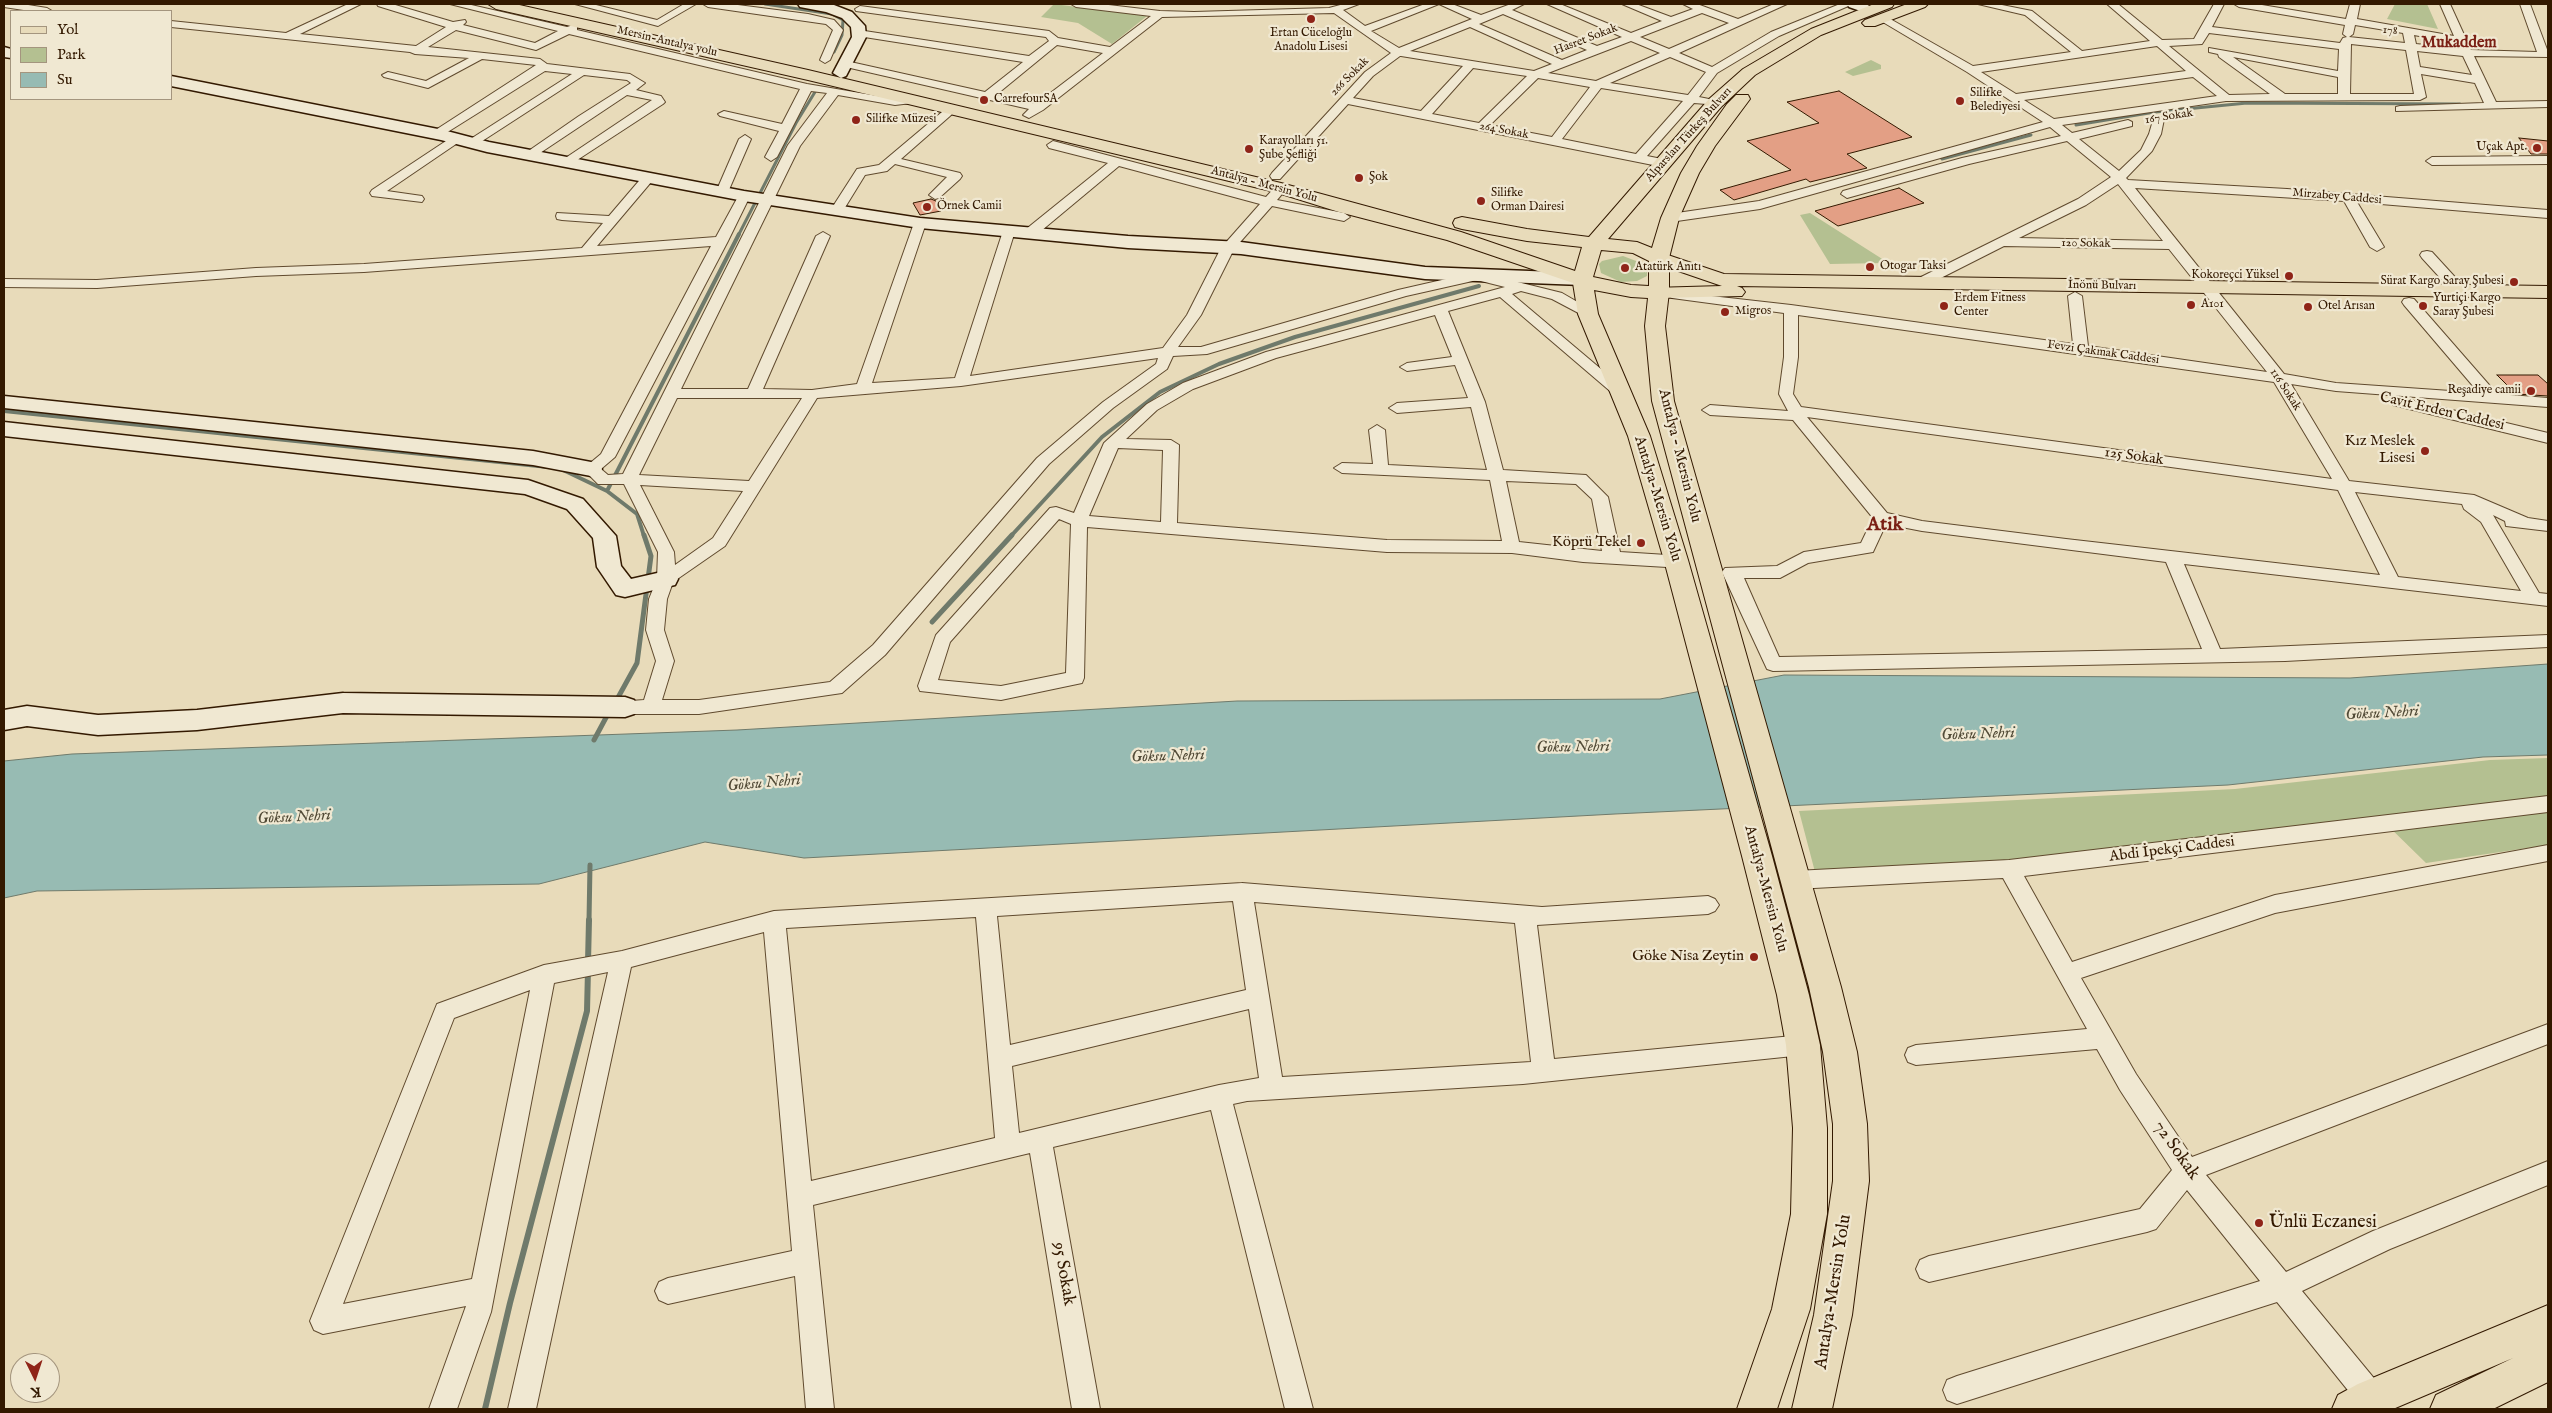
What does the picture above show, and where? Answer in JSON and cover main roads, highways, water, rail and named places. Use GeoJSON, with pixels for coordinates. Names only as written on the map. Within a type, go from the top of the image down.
{"type":"FeatureCollection","features":[{"type":"Feature","properties":{"kind":"main road","name":"Mersin-Antalya yolu"},"geometry":{"type":"LineString","coordinates":[[544,4],[814,72]]}},
{"type":"Feature","properties":{"kind":"main road","name":"Alparslan Türkeş Bulvarı"},"geometry":{"type":"LineString","coordinates":[[1582,279],[1593,244],[1605,228],[1715,103],[1749,72],[1816,32],[1873,9],[1920,4]]}},
{"type":"Feature","properties":{"kind":"main road","name":"Mersin-Antalya yolu"},"geometry":{"type":"LineString","coordinates":[[490,7],[583,22],[840,78]]}},
{"type":"Feature","properties":{"kind":"main road","name":"Alparslan Türkeş Bulvarı"},"geometry":{"type":"LineString","coordinates":[[1659,258],[1670,218],[1690,173],[1732,108],[1757,85],[1792,62],[1832,40],[1873,9]]}},
{"type":"Feature","properties":{"kind":"main road","name":"Antalya - Mersin Yolu"},"geometry":{"type":"LineString","coordinates":[[840,78],[916,100],[1453,222],[1527,235],[1638,248],[1659,258],[1659,292],[1655,326],[1663,401],[1687,494],[1732,649]]}},
{"type":"Feature","properties":{"kind":"main road","name":"Antalya - Mersin Yolu"},"geometry":{"type":"LineString","coordinates":[[840,78],[1033,112],[1278,182],[1346,208],[1454,236],[1613,288],[1659,292]]}},
{"type":"Feature","properties":{"kind":"main road"},"geometry":{"type":"LineString","coordinates":[[1527,235],[1605,228]]}},
{"type":"Feature","properties":{"kind":"main road","name":"İnönü Bulvarı"},"geometry":{"type":"LineString","coordinates":[[1659,258],[1722,280],[1920,283],[2409,302],[2548,304]]}},
{"type":"Feature","properties":{"kind":"main road","name":"Antalya-Mersin Yolu"},"geometry":{"type":"LineString","coordinates":[[1582,279],[1588,314],[1639,436],[1702,652],[1825,987],[1840,1052],[1850,1124],[1851,1181],[1833,1315],[1812,1409]]}},
{"type":"Feature","properties":{"kind":"main road","name":"İnönü Bulvarı"},"geometry":{"type":"LineString","coordinates":[[1659,292],[1837,290],[2076,296],[2460,291],[2548,292]]}},
{"type":"Feature","properties":{"kind":"main road","name":"Antalya-Mersin Yolu"},"geometry":{"type":"LineString","coordinates":[[1732,649],[1780,864],[1793,995],[1803,1045],[1810,1128],[1809,1214],[1791,1310],[1757,1409]]}},
{"type":"Feature","properties":{"kind":"main road"},"geometry":{"type":"LineString","coordinates":[[2367,1405],[2548,1324]]}},
{"type":"Feature","properties":{"kind":"main road"},"geometry":{"type":"LineString","coordinates":[[2450,1409],[2548,1362]]}},
{"type":"Feature","properties":{"kind":"water","name":"Göksu Nehri"},"geometry":{"type":"Polygon","coordinates":[[[2548,664],[2548,755],[2483,757],[2228,785],[1615,814],[804,858],[705,842],[539,884],[37,891],[4,898],[4,761],[72,754],[737,730],[1237,701],[1660,699],[1784,675],[2350,678],[2548,664]]]}},
{"type":"Feature","properties":{"kind":"waterway"},"geometry":{"type":"LineString","coordinates":[[765,4],[832,14],[843,20],[842,35],[834,52]]}},
{"type":"Feature","properties":{"kind":"waterway"},"geometry":{"type":"LineString","coordinates":[[738,236],[796,123],[815,92]]}},
{"type":"Feature","properties":{"kind":"waterway"},"geometry":{"type":"LineString","coordinates":[[2076,125],[2155,112],[2247,103],[2460,104]]}},
{"type":"Feature","properties":{"kind":"waterway"},"geometry":{"type":"LineString","coordinates":[[1942,159],[2031,135]]}},
{"type":"Feature","properties":{"kind":"waterway"},"geometry":{"type":"LineString","coordinates":[[607,491],[739,234]]}},
{"type":"Feature","properties":{"kind":"waterway"},"geometry":{"type":"LineString","coordinates":[[1011,536],[1102,437],[1160,392],[1219,364],[1295,337],[1479,286]]}},
{"type":"Feature","properties":{"kind":"waterway"},"geometry":{"type":"LineString","coordinates":[[4,411],[548,467]]}},
{"type":"Feature","properties":{"kind":"waterway"},"geometry":{"type":"LineString","coordinates":[[561,469],[607,491]]}},
{"type":"Feature","properties":{"kind":"waterway"},"geometry":{"type":"LineString","coordinates":[[607,491],[637,514],[644,536]]}},
{"type":"Feature","properties":{"kind":"waterway"},"geometry":{"type":"LineString","coordinates":[[615,703],[637,663],[651,556],[644,535]]}},
{"type":"Feature","properties":{"kind":"waterway"},"geometry":{"type":"LineString","coordinates":[[932,622],[1012,535]]}},
{"type":"Feature","properties":{"kind":"waterway"},"geometry":{"type":"LineString","coordinates":[[594,740],[609,712]]}},
{"type":"Feature","properties":{"kind":"waterway"},"geometry":{"type":"LineString","coordinates":[[589,921],[590,865]]}},
{"type":"Feature","properties":{"kind":"waterway"},"geometry":{"type":"LineString","coordinates":[[588,962],[589,920]]}},
{"type":"Feature","properties":{"kind":"waterway"},"geometry":{"type":"LineString","coordinates":[[485,1409],[510,1303],[587,1011],[588,970]]}},
{"type":"Feature","properties":{"kind":"place","name":"Ertan Cüceloğlu Anadolu Lisesi"},"geometry":{"type":"Point","coordinates":[1311,19]}},
{"type":"Feature","properties":{"kind":"place","name":"CarrefourSA"},"geometry":{"type":"Point","coordinates":[984,100]}},
{"type":"Feature","properties":{"kind":"place","name":"Silifke Belediyesi"},"geometry":{"type":"Point","coordinates":[1960,101]}},
{"type":"Feature","properties":{"kind":"place","name":"Silifke Müzesi"},"geometry":{"type":"Point","coordinates":[856,120]}},
{"type":"Feature","properties":{"kind":"place","name":"Uçak Apt."},"geometry":{"type":"Point","coordinates":[2537,148]}},
{"type":"Feature","properties":{"kind":"place","name":"Karayolları 51. Şube Şefliği"},"geometry":{"type":"Point","coordinates":[1249,149]}},
{"type":"Feature","properties":{"kind":"place","name":"Şok"},"geometry":{"type":"Point","coordinates":[1359,178]}},
{"type":"Feature","properties":{"kind":"place","name":"Silifke Orman Dairesi"},"geometry":{"type":"Point","coordinates":[1481,201]}},
{"type":"Feature","properties":{"kind":"place","name":"Örnek Camii"},"geometry":{"type":"Point","coordinates":[927,207]}},
{"type":"Feature","properties":{"kind":"place","name":"Otogar Taksi"},"geometry":{"type":"Point","coordinates":[1870,267]}},
{"type":"Feature","properties":{"kind":"place","name":"Atatürk Anıtı"},"geometry":{"type":"Point","coordinates":[1625,268]}},
{"type":"Feature","properties":{"kind":"place","name":"Kokoreçci Yüksel"},"geometry":{"type":"Point","coordinates":[2289,276]}},
{"type":"Feature","properties":{"kind":"place","name":"Sürat Kargo Saray Şubesi"},"geometry":{"type":"Point","coordinates":[2514,282]}},
{"type":"Feature","properties":{"kind":"place","name":"A101"},"geometry":{"type":"Point","coordinates":[2191,305]}},
{"type":"Feature","properties":{"kind":"place","name":"Erdem Fitness Center"},"geometry":{"type":"Point","coordinates":[1944,306]}},
{"type":"Feature","properties":{"kind":"place","name":"Yurtiçi Kargo Saray Şubesi"},"geometry":{"type":"Point","coordinates":[2423,306]}},
{"type":"Feature","properties":{"kind":"place","name":"Otel Arısan"},"geometry":{"type":"Point","coordinates":[2308,307]}},
{"type":"Feature","properties":{"kind":"place","name":"Migros"},"geometry":{"type":"Point","coordinates":[1725,312]}},
{"type":"Feature","properties":{"kind":"place","name":"Reşadiye camii"},"geometry":{"type":"Point","coordinates":[2531,391]}},
{"type":"Feature","properties":{"kind":"place","name":"Kız Meslek Lisesi"},"geometry":{"type":"Point","coordinates":[2425,451]}},
{"type":"Feature","properties":{"kind":"place","name":"Köprü Tekel"},"geometry":{"type":"Point","coordinates":[1641,543]}},
{"type":"Feature","properties":{"kind":"place","name":"Göke Nisa Zeytin"},"geometry":{"type":"Point","coordinates":[1754,957]}},
{"type":"Feature","properties":{"kind":"place","name":"Ünlü Eczanesi"},"geometry":{"type":"Point","coordinates":[2259,1223]}},
{"type":"Feature","properties":{"kind":"district","name":"Mukaddem"},"geometry":{"type":"Point","coordinates":[2459,44]}},
{"type":"Feature","properties":{"kind":"district","name":"Atik"},"geometry":{"type":"Point","coordinates":[1885,526]}}]}
